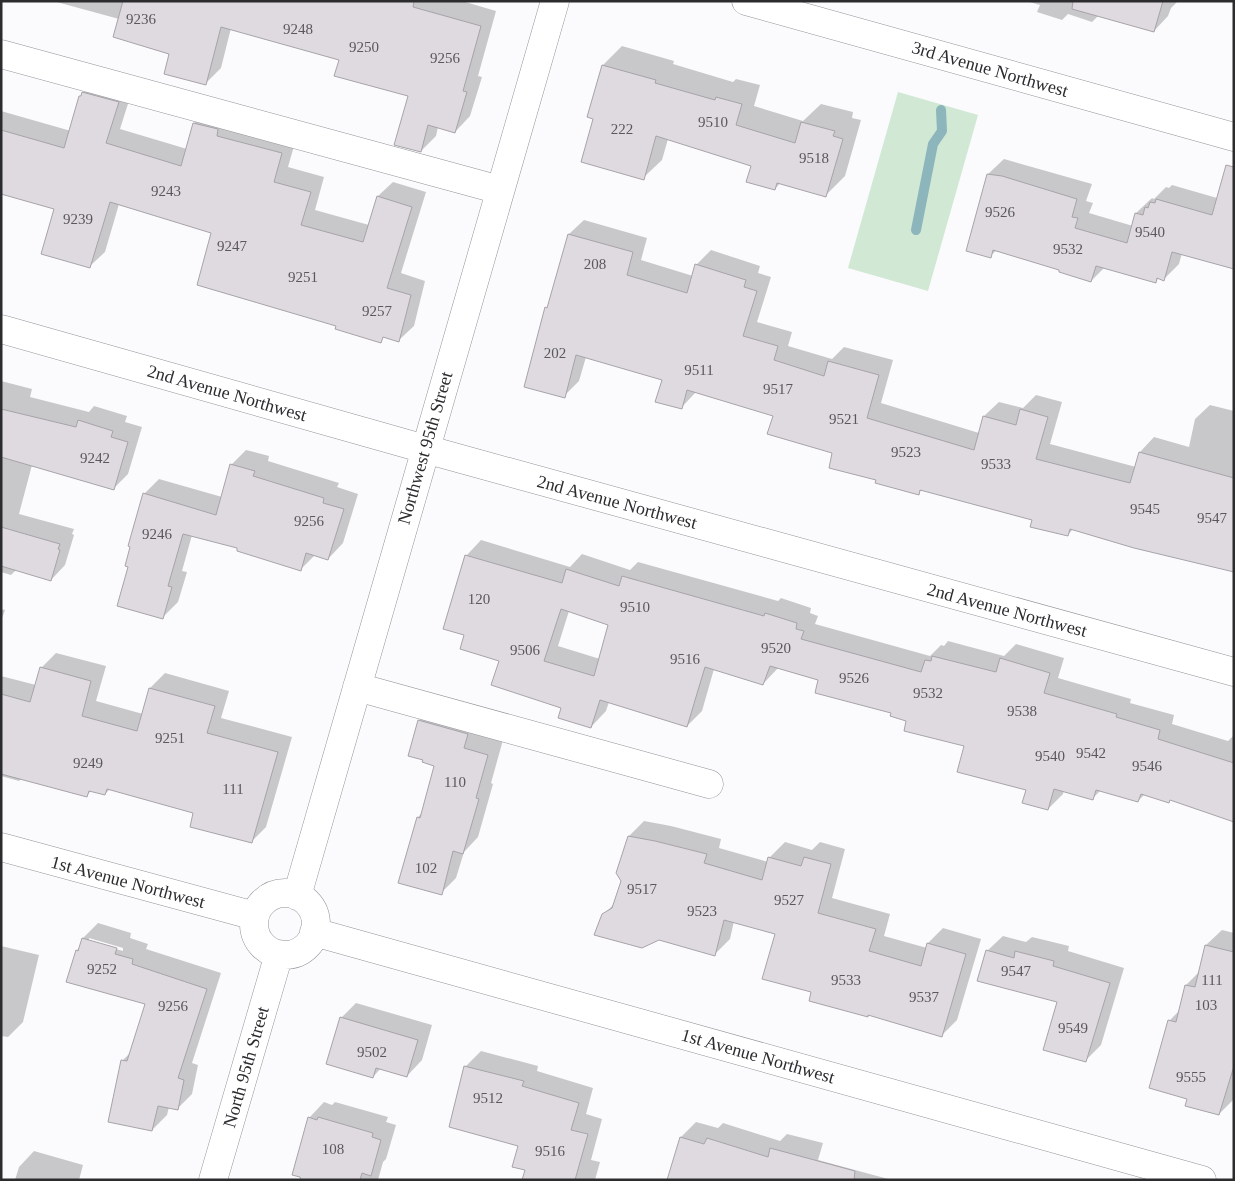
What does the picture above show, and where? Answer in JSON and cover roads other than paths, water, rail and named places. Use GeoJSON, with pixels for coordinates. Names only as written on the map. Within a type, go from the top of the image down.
{"type":"FeatureCollection","features":[{"type":"Feature","properties":{"kind":"street","name":"Northwest 95th Street"},"geometry":{"type":"LineString","coordinates":[[298,896],[555,1]]}},
{"type":"Feature","properties":{"kind":"street","name":"3rd Avenue Northwest"},"geometry":{"type":"LineString","coordinates":[[746,1],[1234,137]]}},
{"type":"Feature","properties":{"kind":"street"},"geometry":{"type":"LineString","coordinates":[[1,54],[500,190]]}},
{"type":"Feature","properties":{"kind":"street","name":"2nd Avenue Northwest"},"geometry":{"type":"LineString","coordinates":[[1,329],[425,449],[1234,672]]}},
{"type":"Feature","properties":{"kind":"street"},"geometry":{"type":"LineString","coordinates":[[357,687],[709,784]]}},
{"type":"Feature","properties":{"kind":"street","name":"1st Avenue Northwest"},"geometry":{"type":"LineString","coordinates":[[1,847],[255,916]]}},
{"type":"Feature","properties":{"kind":"street"},"geometry":{"type":"LineString","coordinates":[[287,893],[298,896],[313,910],[315,920],[312,938],[298,952],[289,955],[270,951],[257,937],[254,927],[255,916],[267,899],[277,894],[287,893]]}},
{"type":"Feature","properties":{"kind":"street","name":"1st Avenue Northwest"},"geometry":{"type":"LineString","coordinates":[[314,932],[1202,1180]]}},
{"type":"Feature","properties":{"kind":"street","name":"North 95th Street"},"geometry":{"type":"LineString","coordinates":[[213,1180],[280,954]]}},
{"type":"Feature","properties":{"kind":"waterway"},"geometry":{"type":"LineString","coordinates":[[916,230],[933,144],[942,131],[941,110]]}}]}
